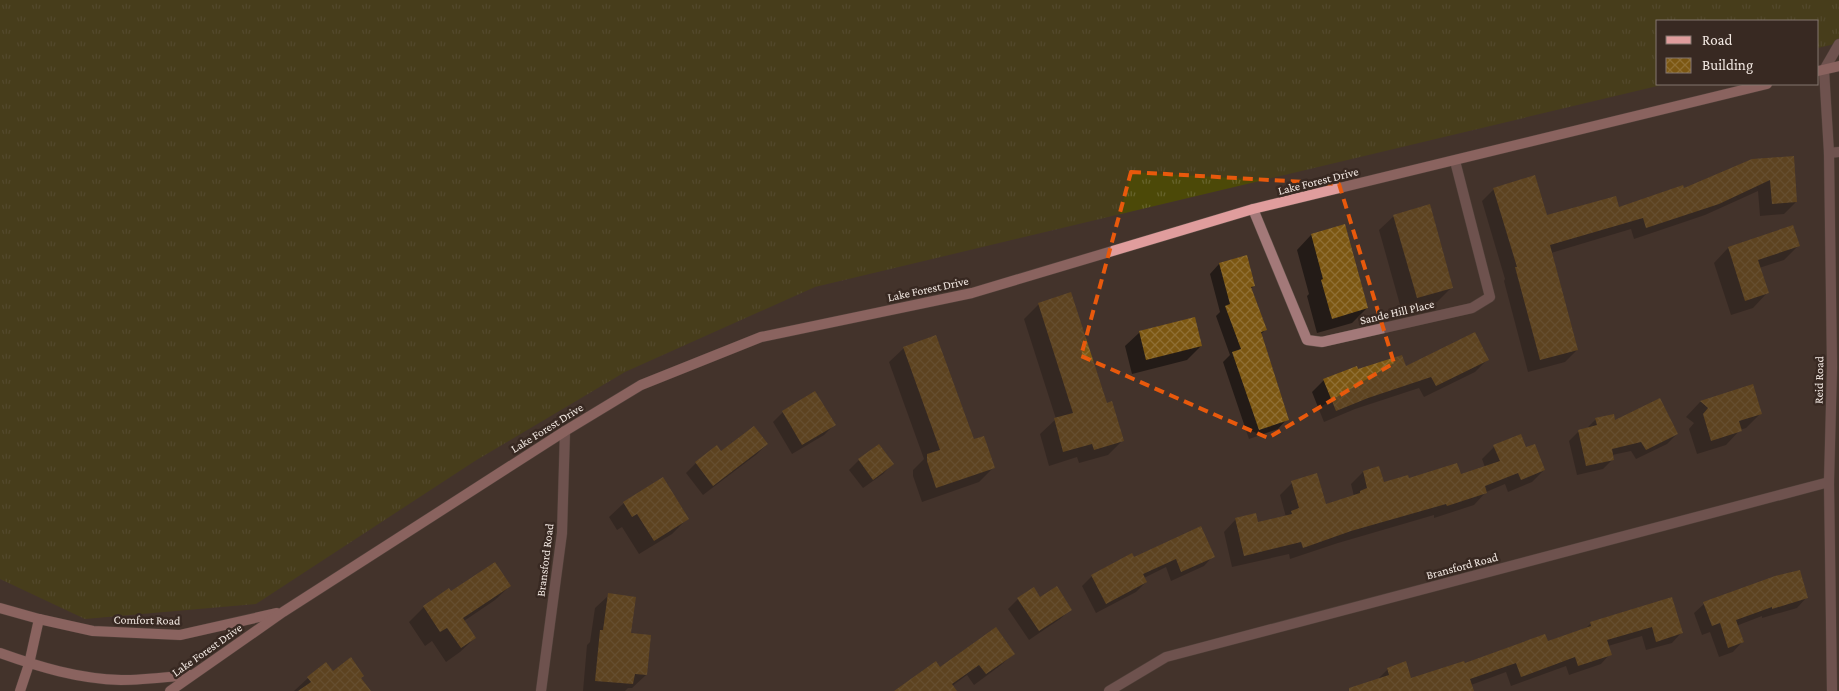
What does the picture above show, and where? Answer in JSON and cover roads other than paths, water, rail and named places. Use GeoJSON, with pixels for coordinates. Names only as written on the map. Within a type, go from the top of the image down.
{"type":"FeatureCollection","features":[{"type":"Feature","properties":{"kind":"street"},"geometry":{"type":"LineString","coordinates":[[1821,70],[1839,44]]}},
{"type":"Feature","properties":{"kind":"street"},"geometry":{"type":"LineString","coordinates":[[1821,70],[1839,66]]}},
{"type":"Feature","properties":{"kind":"street","name":"Reid Road"},"geometry":{"type":"LineString","coordinates":[[1821,70],[1834,153],[1829,482],[1834,516],[1832,691]]}},
{"type":"Feature","properties":{"kind":"street","name":"Lake Forest Drive"},"geometry":{"type":"LineString","coordinates":[[170,691],[283,612],[565,431],[641,386],[761,337],[972,293],[1253,209],[1763,85]]}},
{"type":"Feature","properties":{"kind":"street","name":"Sande Hill Place"},"geometry":{"type":"LineString","coordinates":[[1253,209],[1307,340],[1322,342],[1472,308],[1490,297],[1454,161]]}},
{"type":"Feature","properties":{"kind":"street","name":"Bransford Road"},"geometry":{"type":"LineString","coordinates":[[541,691],[562,533],[565,431]]}},
{"type":"Feature","properties":{"kind":"street","name":"Bransford Road"},"geometry":{"type":"LineString","coordinates":[[1109,691],[1166,657],[1829,482]]}},
{"type":"Feature","properties":{"kind":"street","name":"Comfort Road"},"geometry":{"type":"LineString","coordinates":[[0,608],[93,632],[180,635],[283,612]]}},
{"type":"Feature","properties":{"kind":"street"},"geometry":{"type":"LineString","coordinates":[[20,691],[29,664],[39,619]]}},
{"type":"Feature","properties":{"kind":"street"},"geometry":{"type":"LineString","coordinates":[[0,653],[29,664],[72,675],[120,680],[192,675]]}}]}
